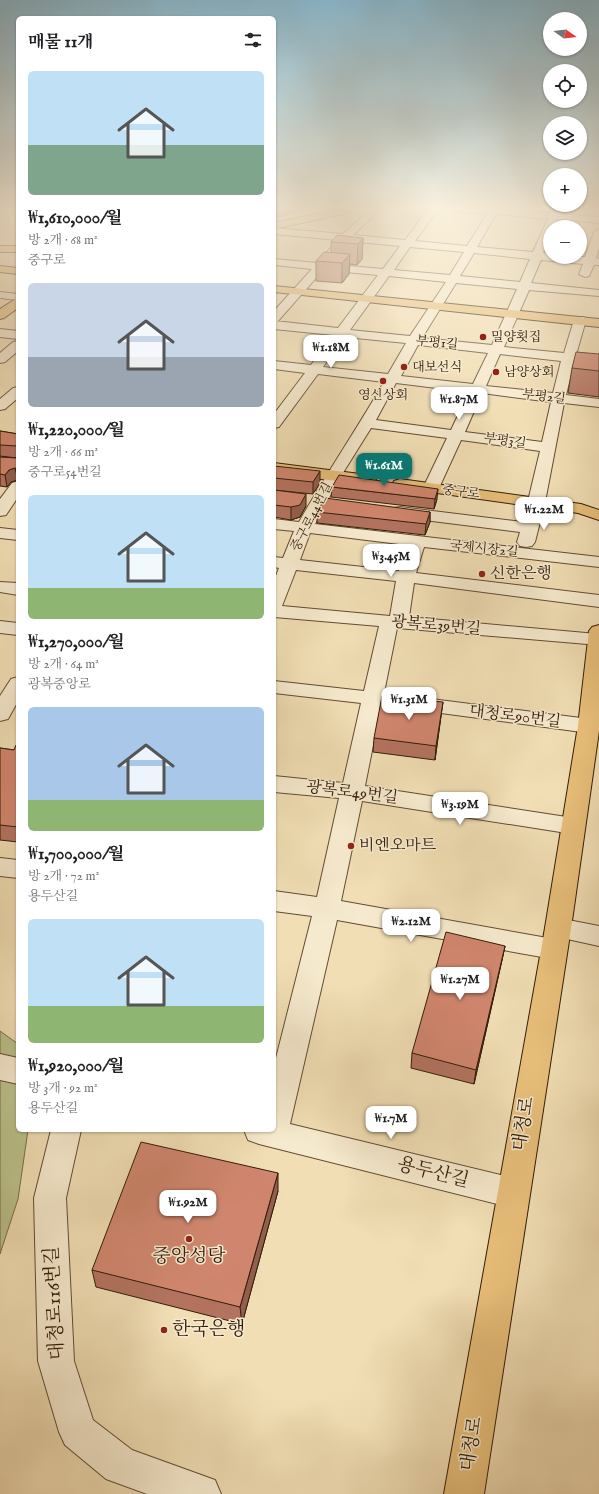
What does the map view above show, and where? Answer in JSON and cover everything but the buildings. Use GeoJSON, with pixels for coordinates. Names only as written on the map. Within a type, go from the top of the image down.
{"type":"FeatureCollection","features":[{"type":"Feature","properties":{"kind":"main road"},"geometry":{"type":"LineString","coordinates":[[276,289],[513,313],[586,318]]}},
{"type":"Feature","properties":{"kind":"main road"},"geometry":{"type":"LineString","coordinates":[[0,315],[16,303]]}},
{"type":"Feature","properties":{"kind":"main road","name":"중구로"},"geometry":{"type":"LineString","coordinates":[[276,468],[537,502],[581,509],[599,515]]}},
{"type":"Feature","properties":{"kind":"main road","name":"대청로"},"geometry":{"type":"LineString","coordinates":[[464,1494],[573,826],[591,756],[589,726],[598,636]]}},
{"type":"Feature","properties":{"kind":"street"},"geometry":{"type":"LineString","coordinates":[[276,316],[309,278]]}},
{"type":"Feature","properties":{"kind":"street"},"geometry":{"type":"LineString","coordinates":[[276,421],[342,333],[380,278]]}},
{"type":"Feature","properties":{"kind":"street"},"geometry":{"type":"LineString","coordinates":[[441,278],[599,293]]}},
{"type":"Feature","properties":{"kind":"street"},"geometry":{"type":"LineString","coordinates":[[431,488],[513,313],[528,278]]}},
{"type":"Feature","properties":{"kind":"street"},"geometry":{"type":"LineString","coordinates":[[523,553],[537,502],[558,398],[569,357],[586,318],[579,291],[586,278]]}},
{"type":"Feature","properties":{"kind":"street","name":"중구로44번길"},"geometry":{"type":"LineString","coordinates":[[276,594],[282,563],[304,528],[333,476],[367,423],[414,340],[454,279]]}},
{"type":"Feature","properties":{"kind":"street"},"geometry":{"type":"LineString","coordinates":[[0,295],[16,297]]}},
{"type":"Feature","properties":{"kind":"street","name":"부평1길"},"geometry":{"type":"LineString","coordinates":[[276,325],[599,361]]}},
{"type":"Feature","properties":{"kind":"street"},"geometry":{"type":"LineString","coordinates":[[0,333],[16,335]]}},
{"type":"Feature","properties":{"kind":"street"},"geometry":{"type":"LineString","coordinates":[[0,359],[16,347]]}},
{"type":"Feature","properties":{"kind":"street","name":"부평2길"},"geometry":{"type":"LineString","coordinates":[[276,365],[599,403]]}},
{"type":"Feature","properties":{"kind":"street"},"geometry":{"type":"LineString","coordinates":[[0,406],[16,393]]}},
{"type":"Feature","properties":{"kind":"street","name":"부평3길"},"geometry":{"type":"LineString","coordinates":[[367,423],[456,434],[547,448]]}},
{"type":"Feature","properties":{"kind":"street"},"geometry":{"type":"LineString","coordinates":[[0,511],[12,492]]}},
{"type":"Feature","properties":{"kind":"street"},"geometry":{"type":"LineString","coordinates":[[387,510],[529,528]]}},
{"type":"Feature","properties":{"kind":"street","name":"국제시장2길"},"geometry":{"type":"LineString","coordinates":[[276,524],[599,562]]}},
{"type":"Feature","properties":{"kind":"street"},"geometry":{"type":"LineString","coordinates":[[0,533],[16,535]]}},
{"type":"Feature","properties":{"kind":"street"},"geometry":{"type":"LineString","coordinates":[[276,1103],[327,908],[373,698],[417,541]]}},
{"type":"Feature","properties":{"kind":"street"},"geometry":{"type":"LineString","coordinates":[[282,563],[599,601]]}},
{"type":"Feature","properties":{"kind":"street"},"geometry":{"type":"LineString","coordinates":[[0,587],[16,589]]}},
{"type":"Feature","properties":{"kind":"street","name":"광복로39번길"},"geometry":{"type":"LineString","coordinates":[[276,611],[394,622],[598,636]]}},
{"type":"Feature","properties":{"kind":"street"},"geometry":{"type":"LineString","coordinates":[[0,627],[16,629]]}},
{"type":"Feature","properties":{"kind":"street"},"geometry":{"type":"LineString","coordinates":[[0,714],[16,686]]}},
{"type":"Feature","properties":{"kind":"street","name":"대청로90번길"},"geometry":{"type":"LineString","coordinates":[[276,687],[373,698],[589,726]]}},
{"type":"Feature","properties":{"kind":"street","name":"광복로49번길"},"geometry":{"type":"LineString","coordinates":[[276,784],[352,792],[573,826]]}},
{"type":"Feature","properties":{"kind":"street"},"geometry":{"type":"LineString","coordinates":[[0,867],[16,869]]}},
{"type":"Feature","properties":{"kind":"street"},"geometry":{"type":"LineString","coordinates":[[276,901],[555,938],[599,936]]}},
{"type":"Feature","properties":{"kind":"street"},"geometry":{"type":"LineString","coordinates":[[0,1067],[16,1071]]}},
{"type":"Feature","properties":{"kind":"street","name":"대청로116번길"},"geometry":{"type":"LineString","coordinates":[[66,1132],[50,1198],[56,1362],[78,1432],[120,1465],[201,1494]]}},
{"type":"Feature","properties":{"kind":"street","name":"용두산길"},"geometry":{"type":"LineString","coordinates":[[276,1132],[513,1193]]}},
{"type":"Feature","properties":{"kind":"green space"},"geometry":{"type":"Polygon","coordinates":[[[0,1031],[16,1043],[16,1132],[28,1132],[18,1199],[0,1254],[0,1031]]]}},
{"type":"Feature","properties":{"kind":"place","name":"밀양횟집"},"geometry":{"type":"Point","coordinates":[483,337]}},
{"type":"Feature","properties":{"kind":"place","name":"대보선식"},"geometry":{"type":"Point","coordinates":[404,367]}},
{"type":"Feature","properties":{"kind":"place","name":"남양상회"},"geometry":{"type":"Point","coordinates":[496,372]}},
{"type":"Feature","properties":{"kind":"place","name":"영신상회"},"geometry":{"type":"Point","coordinates":[383,381]}},
{"type":"Feature","properties":{"kind":"place","name":"신한은행"},"geometry":{"type":"Point","coordinates":[482,574]}},
{"type":"Feature","properties":{"kind":"place","name":"비엔오마트"},"geometry":{"type":"Point","coordinates":[351,846]}},
{"type":"Feature","properties":{"kind":"place","name":"중앙성당"},"geometry":{"type":"Point","coordinates":[189,1239]}},
{"type":"Feature","properties":{"kind":"place","name":"한국은행"},"geometry":{"type":"Point","coordinates":[164,1330]}}]}
